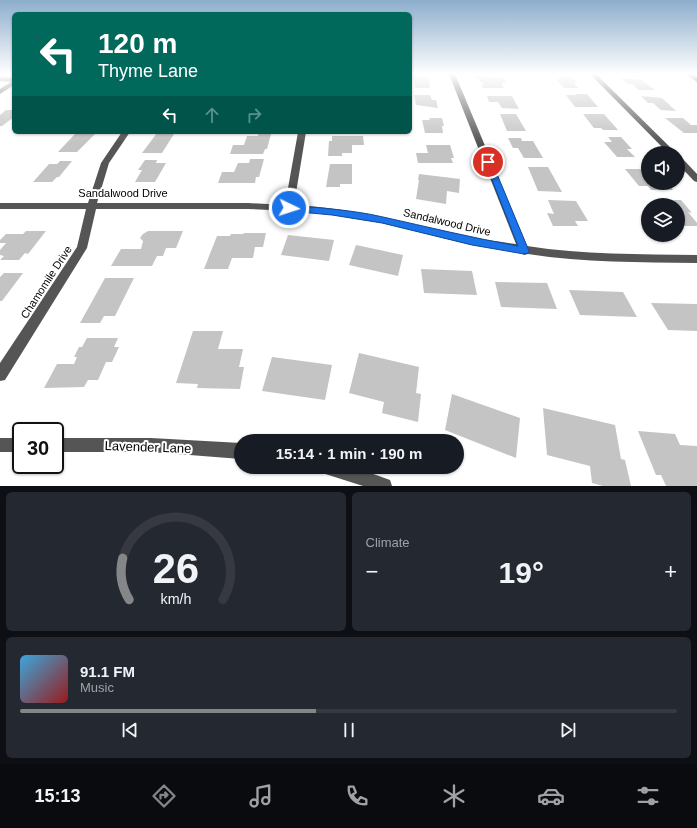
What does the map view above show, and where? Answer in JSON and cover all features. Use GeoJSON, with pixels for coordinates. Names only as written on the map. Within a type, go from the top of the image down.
{"type":"FeatureCollection","features":[{"type":"Feature","properties":{"kind":"street"},"geometry":{"type":"LineString","coordinates":[[461,97],[524,251]]}},
{"type":"Feature","properties":{"kind":"street"},"geometry":{"type":"LineString","coordinates":[[616,97],[665,146]]}},
{"type":"Feature","properties":{"kind":"street","name":"Chamomile Drive"},"geometry":{"type":"LineString","coordinates":[[0,375],[82,248],[92,205],[105,163],[125,134]]}},
{"type":"Feature","properties":{"kind":"street"},"geometry":{"type":"LineString","coordinates":[[289,208],[302,134]]}},
{"type":"Feature","properties":{"kind":"street"},"geometry":{"type":"LineString","coordinates":[[685,167],[697,179]]}},
{"type":"Feature","properties":{"kind":"street","name":"Sandalwood Drive"},"geometry":{"type":"LineString","coordinates":[[0,206],[248,206],[289,208],[332,212],[382,220],[472,241],[524,251],[595,258],[697,259]]}},
{"type":"Feature","properties":{"kind":"street"},"geometry":{"type":"LineString","coordinates":[[0,445],[12,445]]}},
{"type":"Feature","properties":{"kind":"street","name":"Lavender Lane"},"geometry":{"type":"LineString","coordinates":[[64,445],[151,446],[234,451]]}},
{"type":"Feature","properties":{"kind":"street"},"geometry":{"type":"LineString","coordinates":[[351,474],[384,486]]}},
{"type":"Feature","properties":{"kind":"building"},"geometry":{"type":"Polygon","coordinates":[[[414,97],[431,97],[432,100],[436,100],[438,108],[416,105],[414,97]]]}},
{"type":"Feature","properties":{"kind":"building"},"geometry":{"type":"Polygon","coordinates":[[[487,97],[512,97],[519,109],[502,108],[498,102],[489,102],[487,97]]]}},
{"type":"Feature","properties":{"kind":"building"},"geometry":{"type":"Polygon","coordinates":[[[567,97],[589,97],[598,107],[575,107],[567,97]]]}},
{"type":"Feature","properties":{"kind":"building"},"geometry":{"type":"Polygon","coordinates":[[[642,97],[662,98],[676,111],[661,110],[653,103],[648,103],[642,97]]]}},
{"type":"Feature","properties":{"kind":"building"},"geometry":{"type":"Polygon","coordinates":[[[6,110],[12,110],[12,118],[2,126],[0,126],[0,115],[6,110]]]}},
{"type":"Feature","properties":{"kind":"building"},"geometry":{"type":"Polygon","coordinates":[[[500,114],[516,114],[526,131],[507,131],[500,114]]]}},
{"type":"Feature","properties":{"kind":"building"},"geometry":{"type":"Polygon","coordinates":[[[583,114],[604,114],[618,130],[603,130],[601,128],[594,128],[583,114]]]}},
{"type":"Feature","properties":{"kind":"building"},"geometry":{"type":"Polygon","coordinates":[[[429,118],[442,118],[444,126],[442,126],[443,133],[425,133],[422,120],[430,120],[429,118]]]}},
{"type":"Feature","properties":{"kind":"building"},"geometry":{"type":"Polygon","coordinates":[[[665,118],[683,118],[691,125],[697,125],[697,133],[684,133],[665,118]]]}},
{"type":"Feature","properties":{"kind":"building"},"geometry":{"type":"Polygon","coordinates":[[[75,134],[95,134],[77,152],[58,152],[75,134]]]}},
{"type":"Feature","properties":{"kind":"building"},"geometry":{"type":"Polygon","coordinates":[[[156,134],[174,134],[162,153],[142,153],[156,134]]]}},
{"type":"Feature","properties":{"kind":"building"},"geometry":{"type":"Polygon","coordinates":[[[258,134],[271,134],[267,149],[265,149],[263,154],[230,154],[233,145],[244,145],[247,136],[258,136],[258,134]]]}},
{"type":"Feature","properties":{"kind":"building"},"geometry":{"type":"Polygon","coordinates":[[[332,136],[363,136],[364,145],[352,145],[352,153],[342,153],[342,156],[328,156],[329,141],[332,141],[332,136]]]}},
{"type":"Feature","properties":{"kind":"building"},"geometry":{"type":"Polygon","coordinates":[[[608,137],[621,137],[632,149],[627,149],[635,157],[617,157],[604,142],[612,142],[608,137]]]}},
{"type":"Feature","properties":{"kind":"building"},"geometry":{"type":"Polygon","coordinates":[[[508,138],[521,138],[522,141],[533,141],[543,158],[524,158],[518,148],[513,148],[508,138]]]}},
{"type":"Feature","properties":{"kind":"building"},"geometry":{"type":"Polygon","coordinates":[[[426,145],[450,145],[454,158],[451,158],[453,163],[418,163],[416,153],[428,153],[426,145]]]}},
{"type":"Feature","properties":{"kind":"building"},"geometry":{"type":"Polygon","coordinates":[[[250,159],[264,159],[259,177],[256,177],[255,183],[218,183],[222,172],[234,172],[238,163],[249,163],[250,159]]]}},
{"type":"Feature","properties":{"kind":"building"},"geometry":{"type":"Polygon","coordinates":[[[145,160],[157,160],[156,163],[166,163],[155,182],[135,182],[142,170],[138,170],[145,160]]]}},
{"type":"Feature","properties":{"kind":"building"},"geometry":{"type":"Polygon","coordinates":[[[60,161],[72,161],[59,177],[52,182],[33,182],[49,164],[57,164],[60,161]]]}},
{"type":"Feature","properties":{"kind":"building"},"geometry":{"type":"Polygon","coordinates":[[[330,164],[352,164],[352,184],[340,184],[340,187],[326,187],[330,164]]]}},
{"type":"Feature","properties":{"kind":"building"},"geometry":{"type":"Polygon","coordinates":[[[528,167],[548,167],[562,192],[538,191],[528,167]]]}},
{"type":"Feature","properties":{"kind":"building"},"geometry":{"type":"Polygon","coordinates":[[[625,169],[641,169],[641,186],[639,186],[625,169]]]}},
{"type":"Feature","properties":{"kind":"building"},"geometry":{"type":"Polygon","coordinates":[[[419,174],[460,179],[459,193],[447,191],[446,204],[416,199],[419,174]]]}},
{"type":"Feature","properties":{"kind":"building"},"geometry":{"type":"Polygon","coordinates":[[[548,200],[576,201],[588,221],[575,221],[578,226],[553,226],[547,213],[554,214],[548,200]]]}},
{"type":"Feature","properties":{"kind":"building"},"geometry":{"type":"Polygon","coordinates":[[[685,205],[692,213],[688,212],[697,223],[697,226],[685,226],[685,205]]]}},
{"type":"Feature","properties":{"kind":"building"},"geometry":{"type":"Polygon","coordinates":[[[26,231],[46,231],[28,254],[25,253],[19,260],[0,260],[4,256],[0,255],[0,250],[6,243],[0,243],[0,240],[6,234],[23,234],[26,231]]]}},
{"type":"Feature","properties":{"kind":"building"},"geometry":{"type":"Polygon","coordinates":[[[148,231],[183,231],[176,248],[166,248],[163,256],[157,256],[152,266],[111,266],[121,249],[141,249],[143,241],[140,238],[148,231]]]}},
{"type":"Feature","properties":{"kind":"building"},"geometry":{"type":"Polygon","coordinates":[[[266,233],[263,247],[255,247],[253,258],[232,258],[228,269],[204,269],[217,236],[230,236],[231,234],[266,233]]]}},
{"type":"Feature","properties":{"kind":"building"},"geometry":{"type":"Polygon","coordinates":[[[288,235],[334,240],[329,261],[281,255],[288,235]]]}},
{"type":"Feature","properties":{"kind":"building"},"geometry":{"type":"Polygon","coordinates":[[[356,245],[403,255],[398,276],[349,265],[356,245]]]}},
{"type":"Feature","properties":{"kind":"building"},"geometry":{"type":"Polygon","coordinates":[[[421,269],[472,271],[477,295],[424,293],[421,269]]]}},
{"type":"Feature","properties":{"kind":"building"},"geometry":{"type":"Polygon","coordinates":[[[4,273],[23,273],[2,301],[0,301],[0,277],[4,273]]]}},
{"type":"Feature","properties":{"kind":"building"},"geometry":{"type":"Polygon","coordinates":[[[105,278],[134,278],[115,316],[104,316],[100,323],[80,323],[105,278]]]}},
{"type":"Feature","properties":{"kind":"building"},"geometry":{"type":"Polygon","coordinates":[[[495,282],[547,283],[557,309],[501,307],[495,282]]]}},
{"type":"Feature","properties":{"kind":"building"},"geometry":{"type":"Polygon","coordinates":[[[569,290],[623,292],[637,317],[580,315],[569,290]]]}},
{"type":"Feature","properties":{"kind":"building"},"geometry":{"type":"Polygon","coordinates":[[[651,303],[697,304],[697,331],[668,330],[651,303]]]}},
{"type":"Feature","properties":{"kind":"building"},"geometry":{"type":"Polygon","coordinates":[[[193,331],[223,331],[218,349],[243,349],[239,367],[244,367],[240,389],[197,388],[198,384],[176,383],[193,331]]]}},
{"type":"Feature","properties":{"kind":"building"},"geometry":{"type":"Polygon","coordinates":[[[87,338],[118,338],[114,347],[119,347],[112,362],[106,362],[98,380],[88,380],[84,387],[44,388],[57,364],[74,364],[77,357],[74,357],[79,347],[82,347],[87,338]]]}},
{"type":"Feature","properties":{"kind":"building"},"geometry":{"type":"Polygon","coordinates":[[[359,353],[419,367],[416,393],[421,394],[418,422],[382,413],[384,402],[349,393],[359,353]]]}},
{"type":"Feature","properties":{"kind":"building"},"geometry":{"type":"Polygon","coordinates":[[[272,357],[332,365],[325,400],[262,391],[272,357]]]}},
{"type":"Feature","properties":{"kind":"building"},"geometry":{"type":"Polygon","coordinates":[[[452,394],[520,418],[516,458],[464,437],[464,434],[455,434],[445,430],[452,394]]]}},
{"type":"Feature","properties":{"kind":"building"},"geometry":{"type":"Polygon","coordinates":[[[543,408],[615,425],[621,459],[625,460],[631,486],[603,486],[592,483],[590,466],[547,455],[543,408]]]}},
{"type":"Feature","properties":{"kind":"building"},"geometry":{"type":"Polygon","coordinates":[[[638,431],[675,434],[680,445],[697,446],[697,486],[666,486],[661,475],[656,475],[638,431]]]}},
{"type":"Feature","properties":{"kind":"route"},"geometry":{"type":"LineString","coordinates":[[289,208],[358,215],[472,241],[524,251],[488,162]]}}]}
